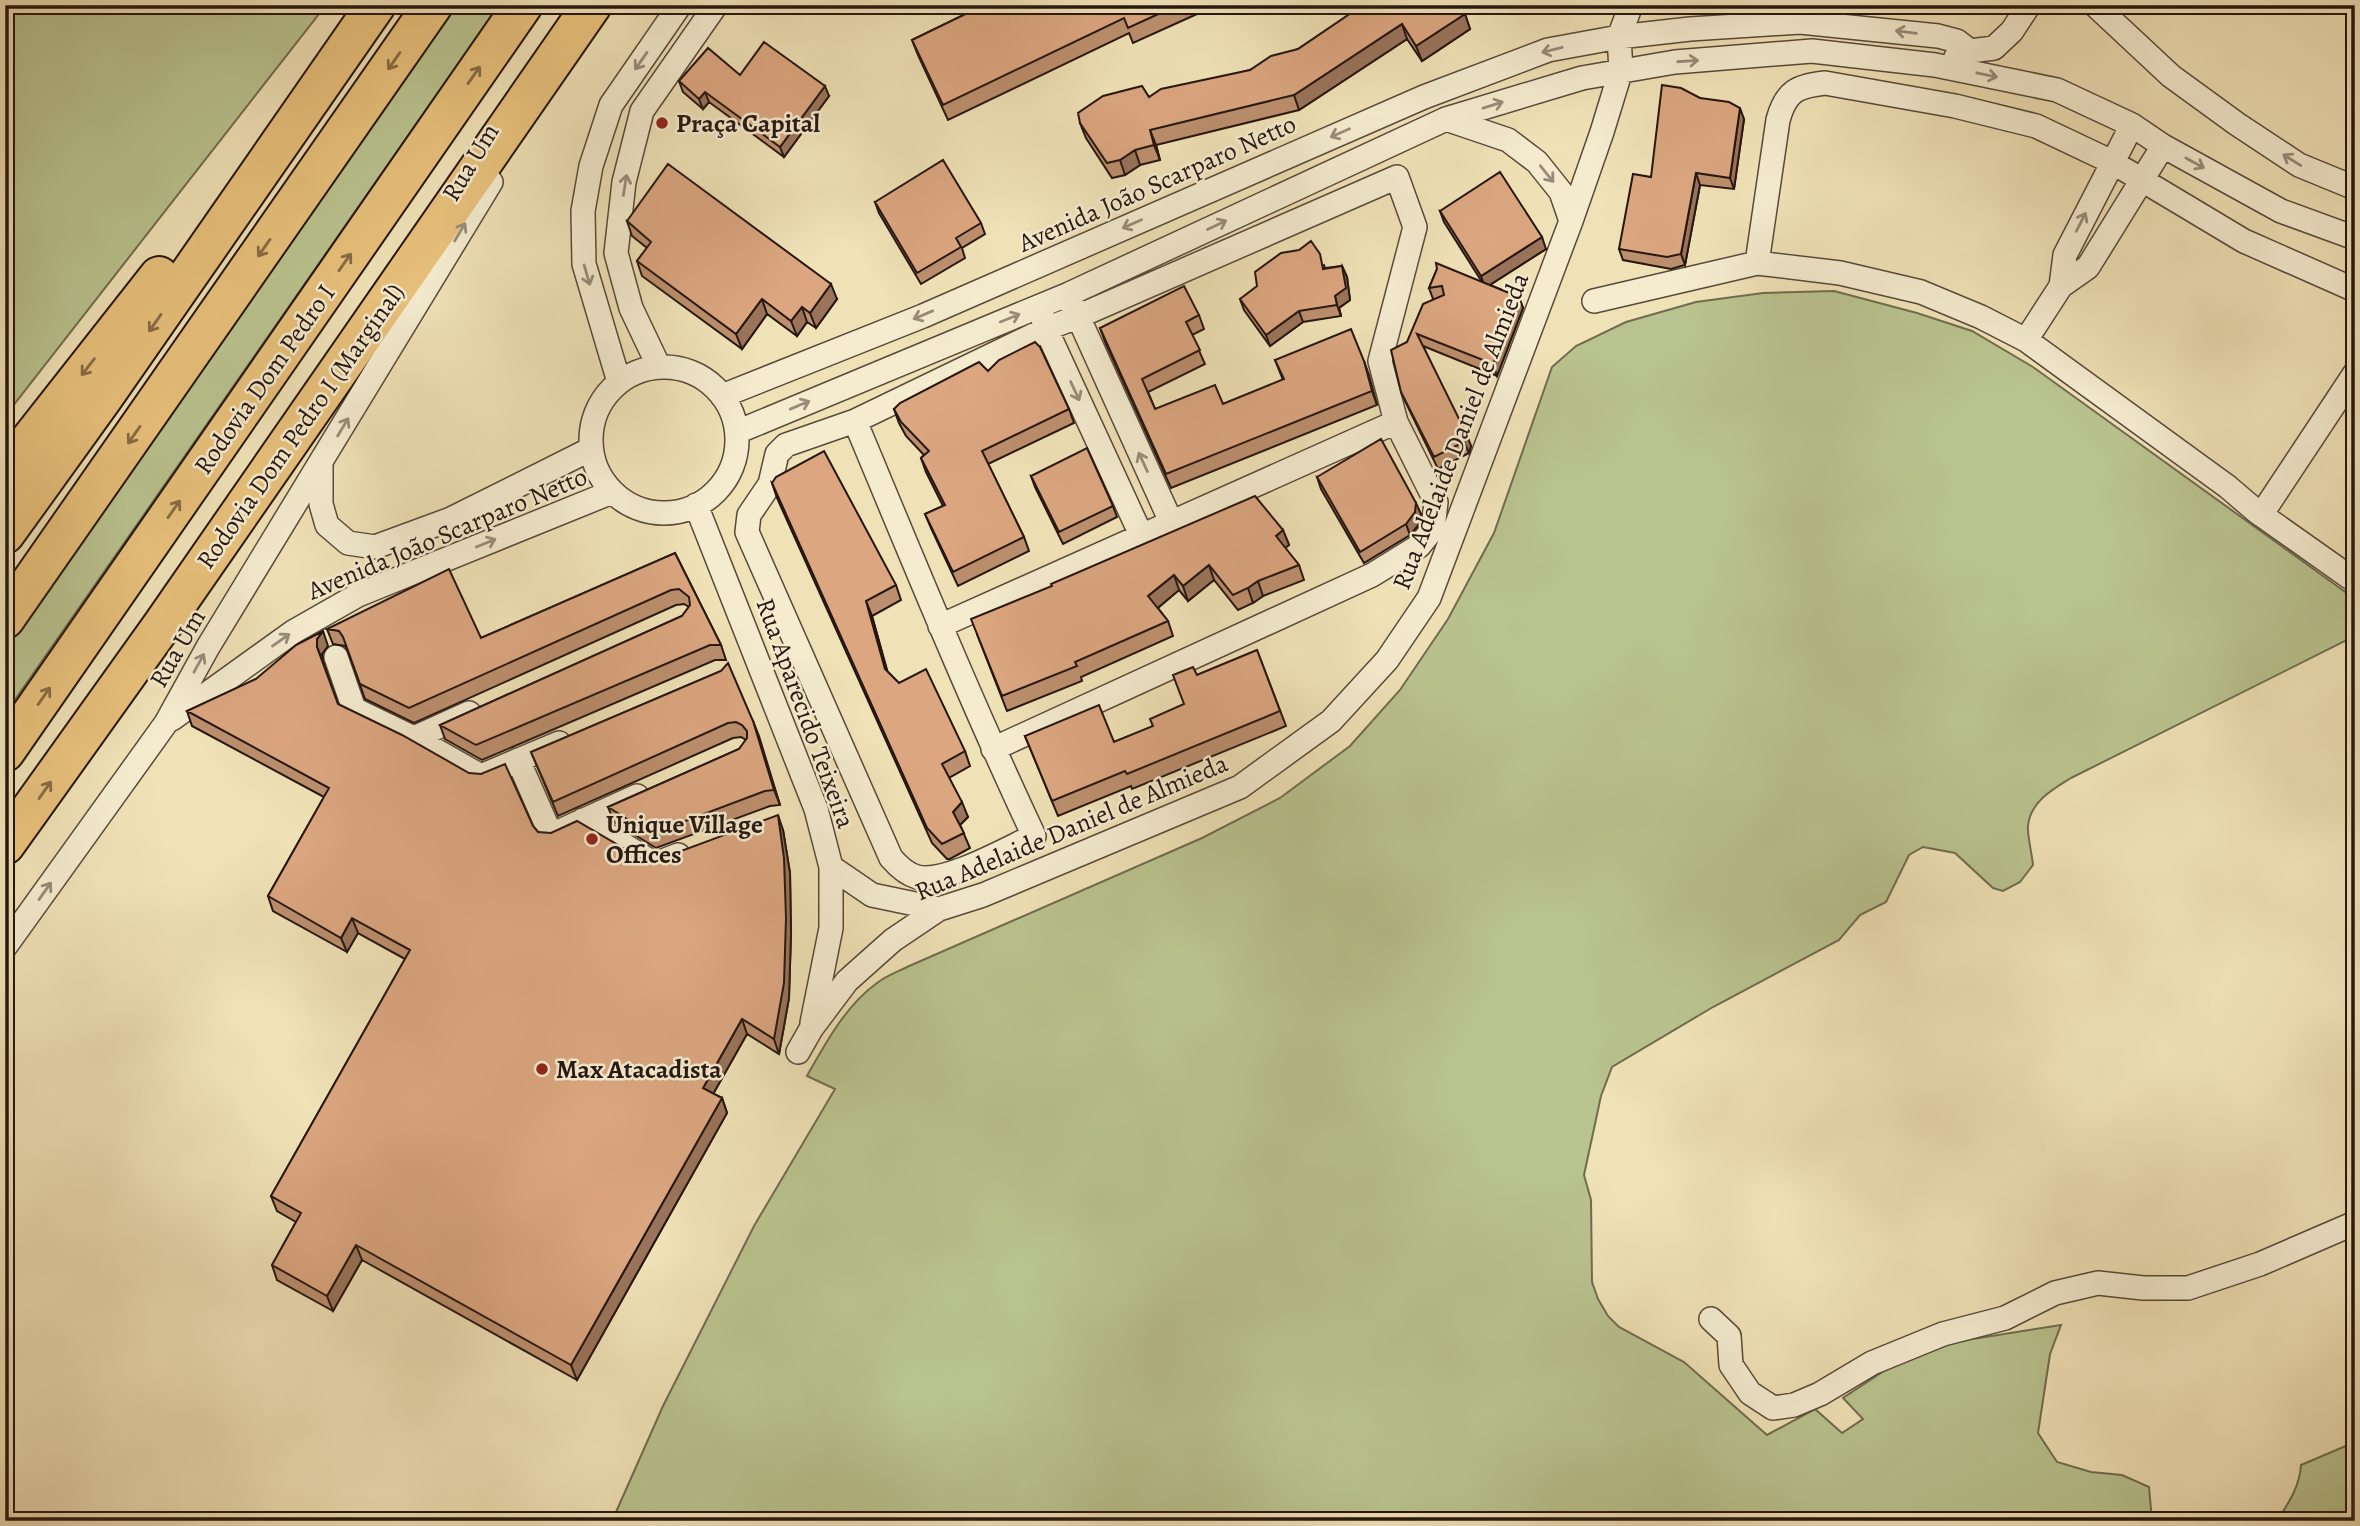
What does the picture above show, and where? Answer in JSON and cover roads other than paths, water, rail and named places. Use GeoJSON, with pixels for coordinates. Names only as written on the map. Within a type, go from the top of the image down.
{"type":"FeatureCollection","features":[{"type":"Feature","properties":{"kind":"highway"},"geometry":{"type":"LineString","coordinates":[[5,472],[374,5]]}},
{"type":"Feature","properties":{"kind":"highway"},"geometry":{"type":"LineString","coordinates":[[5,534],[374,5]]}},
{"type":"Feature","properties":{"kind":"highway"},"geometry":{"type":"LineString","coordinates":[[5,619],[433,5]]}},
{"type":"Feature","properties":{"kind":"highway","name":"Rodovia Dom Pedro I"},"geometry":{"type":"LineString","coordinates":[[5,752],[523,5]]}},
{"type":"Feature","properties":{"kind":"highway","name":"Rodovia Dom Pedro I (Marginal)"},"geometry":{"type":"LineString","coordinates":[[5,845],[163,624],[595,5]]}},
{"type":"Feature","properties":{"kind":"street","name":"Rua Um"},"geometry":{"type":"LineString","coordinates":[[5,947],[166,723],[208,647],[321,464],[595,5]]}},
{"type":"Feature","properties":{"kind":"street"},"geometry":{"type":"LineString","coordinates":[[619,382],[584,264],[583,211],[591,166],[611,106],[680,5]]}},
{"type":"Feature","properties":{"kind":"street"},"geometry":{"type":"LineString","coordinates":[[659,367],[631,308],[616,253],[624,182],[642,111],[716,5]]}},
{"type":"Feature","properties":{"kind":"street","name":"Rua Adelaide Daniel de Almieda"},"geometry":{"type":"LineString","coordinates":[[798,1052],[811,1029],[847,981],[875,956],[939,909],[983,895],[1240,788],[1331,721],[1387,660],[1429,598],[1571,221],[1621,70],[1619,37],[1630,5]]}},
{"type":"Feature","properties":{"kind":"street"},"geometry":{"type":"LineString","coordinates":[[1712,5],[1755,54]]}},
{"type":"Feature","properties":{"kind":"street"},"geometry":{"type":"LineString","coordinates":[[1935,65],[1970,51],[1994,48],[2012,31],[2029,5]]}},
{"type":"Feature","properties":{"kind":"street"},"geometry":{"type":"LineString","coordinates":[[2095,5],[2171,76],[2237,124],[2300,166],[2355,188]]}},
{"type":"Feature","properties":{"kind":"street","name":"Avenida João Scarparo Netto"},"geometry":{"type":"LineString","coordinates":[[722,396],[923,316],[1424,97],[1548,50],[1619,37],[1730,25],[1800,22],[1950,38],[1970,51]]}},
{"type":"Feature","properties":{"kind":"street"},"geometry":{"type":"LineString","coordinates":[[737,432],[1069,294],[1446,119],[1582,78],[1675,62],[1812,51],[1935,65],[2057,90],[2132,125],[2163,146],[2281,211],[2355,238]]}},
{"type":"Feature","properties":{"kind":"street"},"geometry":{"type":"LineString","coordinates":[[1757,262],[1782,106],[1791,93],[1804,86],[1825,83],[1955,106],[2036,126],[2143,179],[2244,241],[2355,290]]}},
{"type":"Feature","properties":{"kind":"street"},"geometry":{"type":"LineString","coordinates":[[1446,119],[1508,140],[1537,162],[1561,192],[1571,221]]}},
{"type":"Feature","properties":{"kind":"street"},"geometry":{"type":"LineString","coordinates":[[2061,286],[2065,255],[2132,125]]}},
{"type":"Feature","properties":{"kind":"street"},"geometry":{"type":"LineString","coordinates":[[2026,340],[2061,286],[2088,267],[2163,146]]}},
{"type":"Feature","properties":{"kind":"street"},"geometry":{"type":"LineString","coordinates":[[855,421],[993,749],[1034,836],[948,875],[932,879],[915,877],[900,869],[891,858],[747,532],[750,515],[769,484],[777,454],[786,445],[855,421],[1046,329],[1397,177],[1415,227],[1380,361],[1396,422],[1436,502],[1433,528],[1419,546],[1372,575],[993,749]]}},
{"type":"Feature","properties":{"kind":"street"},"geometry":{"type":"LineString","coordinates":[[1594,301],[1757,262],[1840,273],[1921,292],[1981,317],[2026,340],[2355,581]]}},
{"type":"Feature","properties":{"kind":"street"},"geometry":{"type":"LineString","coordinates":[[1069,294],[1172,524]]}},
{"type":"Feature","properties":{"kind":"street"},"geometry":{"type":"LineString","coordinates":[[1039,306],[1046,329],[1142,537]]}},
{"type":"Feature","properties":{"kind":"street"},"geometry":{"type":"LineString","coordinates":[[659,367],[683,369],[705,379],[722,396],[732,412],[737,432],[736,454],[728,475],[715,492],[696,505],[675,512],[652,512],[631,505],[612,492],[598,472],[591,449],[593,424],[602,401],[619,382],[638,371],[659,367]]}},
{"type":"Feature","properties":{"kind":"street"},"geometry":{"type":"LineString","coordinates":[[2262,515],[2355,373]]}},
{"type":"Feature","properties":{"kind":"street"},"geometry":{"type":"LineString","coordinates":[[940,626],[1396,422]]}},
{"type":"Feature","properties":{"kind":"street","name":"Avenida João Scarparo Netto"},"geometry":{"type":"LineString","coordinates":[[321,464],[321,504],[327,525],[348,543],[375,547],[451,519],[591,449]]}},
{"type":"Feature","properties":{"kind":"street","name":"Avenida João Scarparo Netto"},"geometry":{"type":"LineString","coordinates":[[166,723],[293,632],[358,595],[612,492]]}},
{"type":"Feature","properties":{"kind":"street","name":"Rua Aparecido Teixeira"},"geometry":{"type":"LineString","coordinates":[[696,505],[816,808],[831,867],[831,928],[811,1029]]}},
{"type":"Feature","properties":{"kind":"street"},"geometry":{"type":"LineString","coordinates":[[336,657],[354,709],[414,738],[481,776],[582,733]]}},
{"type":"Feature","properties":{"kind":"street"},"geometry":{"type":"LineString","coordinates":[[414,738],[491,704]]}},
{"type":"Feature","properties":{"kind":"street"},"geometry":{"type":"LineString","coordinates":[[518,760],[551,835],[655,788]]}},
{"type":"Feature","properties":{"kind":"street"},"geometry":{"type":"LineString","coordinates":[[583,820],[654,864],[703,846]]}},
{"type":"Feature","properties":{"kind":"street"},"geometry":{"type":"LineString","coordinates":[[831,867],[872,895],[939,909]]}},
{"type":"Feature","properties":{"kind":"street"},"geometry":{"type":"LineString","coordinates":[[1711,1319],[1729,1336],[1731,1365],[1750,1394],[1773,1408],[1794,1405],[1820,1394],[1872,1363],[1943,1334],[2005,1318],[2055,1293],[2098,1283],[2143,1288],[2188,1288],[2260,1264],[2355,1223]]}},
{"type":"Feature","properties":{"kind":"place","name":"Praça Capital"},"geometry":{"type":"Point","coordinates":[662,123]}},
{"type":"Feature","properties":{"kind":"place","name":"Unique Village Offices"},"geometry":{"type":"Point","coordinates":[592,839]}},
{"type":"Feature","properties":{"kind":"place","name":"Max Atacadista"},"geometry":{"type":"Point","coordinates":[542,1069]}}]}
